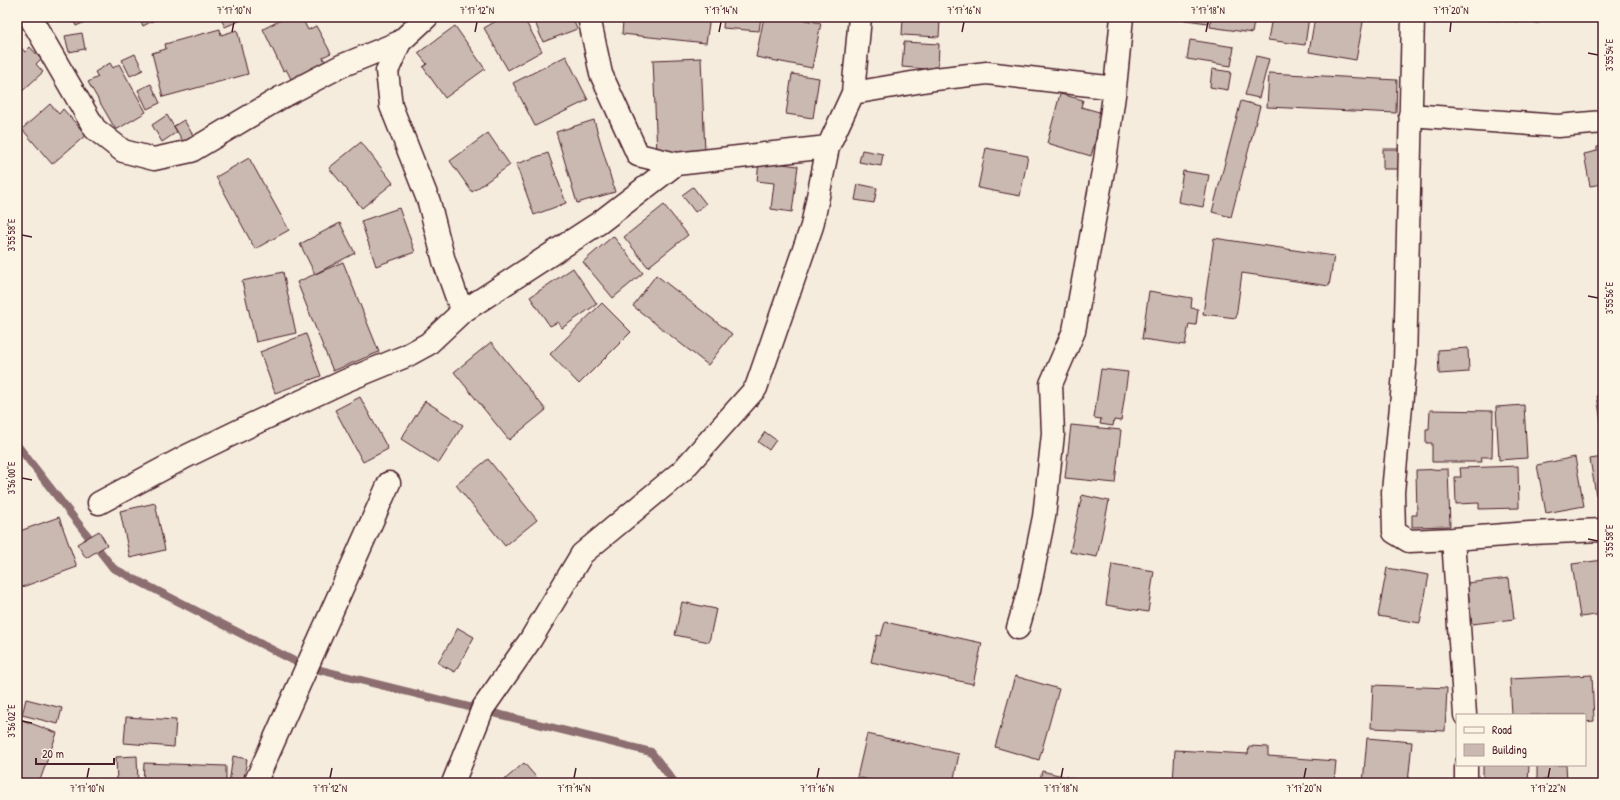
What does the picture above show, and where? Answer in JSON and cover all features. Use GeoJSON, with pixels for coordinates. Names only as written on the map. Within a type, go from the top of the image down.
{"type":"FeatureCollection","features":[{"type":"Feature","properties":{"kind":"street"},"geometry":{"type":"LineString","coordinates":[[30,17],[95,129],[123,151],[154,159],[191,151],[280,98],[334,70],[400,42],[427,17]]}},
{"type":"Feature","properties":{"kind":"street"},"geometry":{"type":"LineString","coordinates":[[589,17],[601,74],[638,155],[676,164],[828,147]]}},
{"type":"Feature","properties":{"kind":"street"},"geometry":{"type":"LineString","coordinates":[[453,783],[483,708],[531,639],[582,554],[682,471],[756,388],[812,226],[828,147],[853,93],[860,17]]}},
{"type":"Feature","properties":{"kind":"street"},"geometry":{"type":"LineString","coordinates":[[1018,628],[1029,590],[1044,517],[1053,434],[1051,384],[1074,331],[1105,160],[1115,88],[1122,17]]}},
{"type":"Feature","properties":{"kind":"street"},"geometry":{"type":"LineString","coordinates":[[1413,17],[1404,363],[1393,492],[1394,532],[1409,541],[1453,540],[1530,533],[1603,530]]}},
{"type":"Feature","properties":{"kind":"street"},"geometry":{"type":"LineString","coordinates":[[400,42],[387,72],[391,106],[429,202],[444,261],[462,312]]}},
{"type":"Feature","properties":{"kind":"street"},"geometry":{"type":"LineString","coordinates":[[853,93],[934,79],[987,72],[1115,88]]}},
{"type":"Feature","properties":{"kind":"street"},"geometry":{"type":"LineString","coordinates":[[1410,115],[1558,126],[1603,122]]}},
{"type":"Feature","properties":{"kind":"street"},"geometry":{"type":"LineString","coordinates":[[98,503],[255,423],[406,356],[428,344],[462,312],[599,223],[676,164]]}},
{"type":"Feature","properties":{"kind":"street"},"geometry":{"type":"LineString","coordinates":[[255,783],[389,483]]}},
{"type":"Feature","properties":{"kind":"street"},"geometry":{"type":"LineString","coordinates":[[1453,540],[1465,714]]}},
{"type":"Feature","properties":{"kind":"street"},"geometry":{"type":"LineString","coordinates":[[1466,766],[1466,783]]}},
{"type":"Feature","properties":{"kind":"building"},"geometry":{"type":"Polygon","coordinates":[[[73,17],[96,17],[76,26],[73,17]]]}},
{"type":"Feature","properties":{"kind":"building"},"geometry":{"type":"Polygon","coordinates":[[[139,17],[160,17],[143,26],[139,17]]]}},
{"type":"Feature","properties":{"kind":"building"},"geometry":{"type":"Polygon","coordinates":[[[220,17],[245,17],[246,18],[225,27],[220,17]]]}},
{"type":"Feature","properties":{"kind":"building"},"geometry":{"type":"Polygon","coordinates":[[[287,17],[295,17],[298,22],[303,20],[308,30],[316,26],[331,53],[323,57],[325,62],[291,79],[286,69],[283,71],[263,29],[287,17]]]}},
{"type":"Feature","properties":{"kind":"building"},"geometry":{"type":"Polygon","coordinates":[[[503,17],[523,17],[542,51],[508,70],[484,28],[503,17]]]}},
{"type":"Feature","properties":{"kind":"building"},"geometry":{"type":"Polygon","coordinates":[[[533,17],[572,17],[577,29],[543,42],[533,17]]]}},
{"type":"Feature","properties":{"kind":"building"},"geometry":{"type":"Polygon","coordinates":[[[617,17],[710,17],[706,43],[622,34],[623,21],[617,20],[617,17]]]}},
{"type":"Feature","properties":{"kind":"building"},"geometry":{"type":"Polygon","coordinates":[[[724,17],[761,17],[759,31],[723,28],[724,17]]]}},
{"type":"Feature","properties":{"kind":"building"},"geometry":{"type":"Polygon","coordinates":[[[764,17],[789,17],[821,23],[812,68],[756,57],[764,17]]]}},
{"type":"Feature","properties":{"kind":"building"},"geometry":{"type":"Polygon","coordinates":[[[1164,17],[1209,17],[1208,23],[1164,17]]]}},
{"type":"Feature","properties":{"kind":"building"},"geometry":{"type":"Polygon","coordinates":[[[1211,17],[1255,17],[1252,33],[1210,27],[1211,17]]]}},
{"type":"Feature","properties":{"kind":"building"},"geometry":{"type":"Polygon","coordinates":[[[1272,17],[1309,17],[1305,45],[1268,40],[1272,17]]]}},
{"type":"Feature","properties":{"kind":"building"},"geometry":{"type":"Polygon","coordinates":[[[1315,17],[1364,17],[1356,60],[1309,52],[1315,17]]]}},
{"type":"Feature","properties":{"kind":"building"},"geometry":{"type":"Polygon","coordinates":[[[1437,17],[1539,17],[1539,23],[1437,17]]]}},
{"type":"Feature","properties":{"kind":"building"},"geometry":{"type":"Polygon","coordinates":[[[903,18],[940,20],[939,37],[902,35],[903,18]]]}},
{"type":"Feature","properties":{"kind":"building"},"geometry":{"type":"Polygon","coordinates":[[[455,26],[485,69],[445,98],[423,67],[427,64],[418,53],[455,26]]]}},
{"type":"Feature","properties":{"kind":"building"},"geometry":{"type":"Polygon","coordinates":[[[220,29],[221,35],[237,30],[248,74],[163,97],[152,53],[166,49],[165,44],[220,29]]]}},
{"type":"Feature","properties":{"kind":"building"},"geometry":{"type":"Polygon","coordinates":[[[82,33],[85,49],[69,52],[65,36],[82,33]]]}},
{"type":"Feature","properties":{"kind":"building"},"geometry":{"type":"Polygon","coordinates":[[[1190,40],[1234,47],[1231,66],[1187,59],[1190,40]]]}},
{"type":"Feature","properties":{"kind":"building"},"geometry":{"type":"Polygon","coordinates":[[[904,42],[939,44],[938,70],[902,67],[904,42]]]}},
{"type":"Feature","properties":{"kind":"building"},"geometry":{"type":"Polygon","coordinates":[[[17,43],[25,52],[30,47],[41,59],[36,64],[43,72],[17,96],[17,43]]]}},
{"type":"Feature","properties":{"kind":"building"},"geometry":{"type":"Polygon","coordinates":[[[135,54],[143,70],[130,76],[122,60],[135,54]]]}},
{"type":"Feature","properties":{"kind":"building"},"geometry":{"type":"Polygon","coordinates":[[[566,56],[588,100],[535,126],[513,83],[566,56]]]}},
{"type":"Feature","properties":{"kind":"building"},"geometry":{"type":"Polygon","coordinates":[[[1256,56],[1269,59],[1259,98],[1245,95],[1256,56]]]}},
{"type":"Feature","properties":{"kind":"building"},"geometry":{"type":"Polygon","coordinates":[[[701,58],[705,152],[657,154],[653,60],[701,58]]]}},
{"type":"Feature","properties":{"kind":"building"},"geometry":{"type":"Polygon","coordinates":[[[110,63],[113,68],[119,64],[146,112],[116,130],[88,82],[98,77],[95,72],[110,63]]]}},
{"type":"Feature","properties":{"kind":"building"},"geometry":{"type":"Polygon","coordinates":[[[1212,69],[1231,72],[1228,90],[1210,87],[1212,69]]]}},
{"type":"Feature","properties":{"kind":"building"},"geometry":{"type":"Polygon","coordinates":[[[1269,73],[1397,80],[1396,113],[1267,107],[1269,73]]]}},
{"type":"Feature","properties":{"kind":"building"},"geometry":{"type":"Polygon","coordinates":[[[792,74],[819,78],[813,118],[786,114],[792,74]]]}},
{"type":"Feature","properties":{"kind":"building"},"geometry":{"type":"Polygon","coordinates":[[[151,84],[160,103],[147,109],[138,90],[151,84]]]}},
{"type":"Feature","properties":{"kind":"building"},"geometry":{"type":"Polygon","coordinates":[[[1060,94],[1083,100],[1081,107],[1103,113],[1091,156],[1047,143],[1060,94]]]}},
{"type":"Feature","properties":{"kind":"building"},"geometry":{"type":"Polygon","coordinates":[[[1241,101],[1260,106],[1231,217],[1212,212],[1241,101]]]}},
{"type":"Feature","properties":{"kind":"building"},"geometry":{"type":"Polygon","coordinates":[[[50,104],[59,114],[63,109],[86,135],[52,164],[22,129],[50,104]]]}},
{"type":"Feature","properties":{"kind":"building"},"geometry":{"type":"Polygon","coordinates":[[[167,115],[177,132],[162,142],[152,125],[167,115]]]}},
{"type":"Feature","properties":{"kind":"building"},"geometry":{"type":"Polygon","coordinates":[[[184,120],[194,137],[184,143],[174,126],[184,120]]]}},
{"type":"Feature","properties":{"kind":"building"},"geometry":{"type":"Polygon","coordinates":[[[594,120],[615,192],[577,203],[556,132],[594,120]]]}},
{"type":"Feature","properties":{"kind":"building"},"geometry":{"type":"Polygon","coordinates":[[[488,133],[510,165],[472,192],[450,161],[488,133]]]}},
{"type":"Feature","properties":{"kind":"building"},"geometry":{"type":"Polygon","coordinates":[[[361,142],[393,183],[362,208],[329,168],[361,142]]]}},
{"type":"Feature","properties":{"kind":"building"},"geometry":{"type":"Polygon","coordinates":[[[1603,146],[1603,184],[1590,186],[1584,154],[1597,151],[1597,147],[1603,146]]]}},
{"type":"Feature","properties":{"kind":"building"},"geometry":{"type":"Polygon","coordinates":[[[986,148],[1028,156],[1020,196],[978,188],[986,148]]]}},
{"type":"Feature","properties":{"kind":"building"},"geometry":{"type":"Polygon","coordinates":[[[1383,149],[1403,149],[1402,169],[1383,169],[1383,149]]]}},
{"type":"Feature","properties":{"kind":"building"},"geometry":{"type":"Polygon","coordinates":[[[862,150],[883,154],[881,166],[859,162],[862,150]]]}},
{"type":"Feature","properties":{"kind":"building"},"geometry":{"type":"Polygon","coordinates":[[[548,153],[566,203],[534,215],[516,164],[548,153]]]}},
{"type":"Feature","properties":{"kind":"building"},"geometry":{"type":"Polygon","coordinates":[[[249,158],[289,230],[255,249],[216,177],[249,158]]]}},
{"type":"Feature","properties":{"kind":"building"},"geometry":{"type":"Polygon","coordinates":[[[759,161],[798,166],[792,212],[771,209],[774,183],[757,181],[759,161]]]}},
{"type":"Feature","properties":{"kind":"building"},"geometry":{"type":"Polygon","coordinates":[[[1183,171],[1209,175],[1203,207],[1178,202],[1183,171]]]}},
{"type":"Feature","properties":{"kind":"building"},"geometry":{"type":"Polygon","coordinates":[[[858,184],[877,188],[874,203],[855,200],[858,184]]]}},
{"type":"Feature","properties":{"kind":"building"},"geometry":{"type":"Polygon","coordinates":[[[693,187],[706,204],[695,212],[682,195],[693,187]]]}},
{"type":"Feature","properties":{"kind":"building"},"geometry":{"type":"Polygon","coordinates":[[[664,205],[688,235],[648,267],[624,237],[664,205]]]}},
{"type":"Feature","properties":{"kind":"building"},"geometry":{"type":"Polygon","coordinates":[[[399,208],[415,252],[376,266],[361,221],[399,208]]]}},
{"type":"Feature","properties":{"kind":"building"},"geometry":{"type":"Polygon","coordinates":[[[340,223],[355,253],[315,274],[300,244],[340,223]]]}},
{"type":"Feature","properties":{"kind":"building"},"geometry":{"type":"Polygon","coordinates":[[[613,236],[643,273],[613,298],[583,262],[613,236]]]}},
{"type":"Feature","properties":{"kind":"building"},"geometry":{"type":"Polygon","coordinates":[[[1214,238],[1334,256],[1329,286],[1242,273],[1236,318],[1203,314],[1214,238]]]}},
{"type":"Feature","properties":{"kind":"building"},"geometry":{"type":"Polygon","coordinates":[[[343,262],[379,352],[333,371],[297,282],[343,262]]]}},
{"type":"Feature","properties":{"kind":"building"},"geometry":{"type":"Polygon","coordinates":[[[573,268],[597,304],[562,328],[558,322],[550,326],[530,297],[573,268]]]}},
{"type":"Feature","properties":{"kind":"building"},"geometry":{"type":"Polygon","coordinates":[[[283,272],[296,333],[256,342],[242,281],[283,272]]]}},
{"type":"Feature","properties":{"kind":"building"},"geometry":{"type":"Polygon","coordinates":[[[656,275],[732,334],[708,365],[633,306],[656,275]]]}},
{"type":"Feature","properties":{"kind":"building"},"geometry":{"type":"Polygon","coordinates":[[[1149,291],[1192,298],[1191,308],[1198,309],[1196,325],[1189,324],[1185,345],[1142,339],[1149,291]]]}},
{"type":"Feature","properties":{"kind":"building"},"geometry":{"type":"Polygon","coordinates":[[[602,303],[631,332],[579,384],[550,354],[602,303]]]}},
{"type":"Feature","properties":{"kind":"building"},"geometry":{"type":"Polygon","coordinates":[[[306,334],[321,376],[275,393],[260,352],[306,334]]]}},
{"type":"Feature","properties":{"kind":"building"},"geometry":{"type":"Polygon","coordinates":[[[491,342],[546,410],[509,440],[454,372],[491,342]]]}},
{"type":"Feature","properties":{"kind":"building"},"geometry":{"type":"Polygon","coordinates":[[[1468,348],[1469,372],[1439,374],[1438,350],[1468,348]]]}},
{"type":"Feature","properties":{"kind":"building"},"geometry":{"type":"Polygon","coordinates":[[[1101,369],[1128,372],[1121,421],[1114,420],[1113,426],[1100,424],[1101,419],[1094,418],[1101,369]]]}},
{"type":"Feature","properties":{"kind":"building"},"geometry":{"type":"Polygon","coordinates":[[[1603,394],[1603,436],[1597,395],[1603,394]]]}},
{"type":"Feature","properties":{"kind":"building"},"geometry":{"type":"Polygon","coordinates":[[[360,397],[388,449],[363,462],[335,410],[360,397]]]}},
{"type":"Feature","properties":{"kind":"building"},"geometry":{"type":"Polygon","coordinates":[[[425,401],[463,425],[439,463],[401,439],[425,401]]]}},
{"type":"Feature","properties":{"kind":"building"},"geometry":{"type":"Polygon","coordinates":[[[1524,405],[1527,458],[1499,460],[1496,407],[1524,405]]]}},
{"type":"Feature","properties":{"kind":"building"},"geometry":{"type":"Polygon","coordinates":[[[1430,410],[1493,411],[1492,457],[1481,457],[1482,462],[1432,462],[1432,443],[1426,443],[1426,429],[1429,429],[1430,410]]]}},
{"type":"Feature","properties":{"kind":"building"},"geometry":{"type":"Polygon","coordinates":[[[1071,425],[1121,430],[1115,483],[1065,478],[1071,425]]]}},
{"type":"Feature","properties":{"kind":"building"},"geometry":{"type":"Polygon","coordinates":[[[765,432],[776,440],[769,450],[758,442],[765,432]]]}},
{"type":"Feature","properties":{"kind":"building"},"geometry":{"type":"Polygon","coordinates":[[[1575,457],[1584,506],[1546,513],[1537,465],[1575,457]]]}},
{"type":"Feature","properties":{"kind":"building"},"geometry":{"type":"Polygon","coordinates":[[[1603,457],[1603,494],[1596,495],[1590,459],[1603,457]]]}},
{"type":"Feature","properties":{"kind":"building"},"geometry":{"type":"Polygon","coordinates":[[[488,459],[537,520],[505,546],[456,485],[488,459]]]}},
{"type":"Feature","properties":{"kind":"building"},"geometry":{"type":"Polygon","coordinates":[[[1518,466],[1519,508],[1479,509],[1479,503],[1456,504],[1455,477],[1461,477],[1460,468],[1518,466]]]}},
{"type":"Feature","properties":{"kind":"building"},"geometry":{"type":"Polygon","coordinates":[[[1448,469],[1450,526],[1412,527],[1412,515],[1417,515],[1416,470],[1448,469]]]}},
{"type":"Feature","properties":{"kind":"building"},"geometry":{"type":"Polygon","coordinates":[[[1082,495],[1109,501],[1097,557],[1070,552],[1082,495]]]}},
{"type":"Feature","properties":{"kind":"building"},"geometry":{"type":"Polygon","coordinates":[[[1603,497],[1603,515],[1601,516],[1599,498],[1603,497]]]}},
{"type":"Feature","properties":{"kind":"building"},"geometry":{"type":"Polygon","coordinates":[[[155,503],[165,550],[130,558],[120,511],[155,503]]]}},
{"type":"Feature","properties":{"kind":"building"},"geometry":{"type":"Polygon","coordinates":[[[59,517],[77,567],[17,589],[17,532],[59,517]]]}},
{"type":"Feature","properties":{"kind":"building"},"geometry":{"type":"Polygon","coordinates":[[[99,531],[107,545],[86,558],[77,544],[99,531]]]}},
{"type":"Feature","properties":{"kind":"building"},"geometry":{"type":"Polygon","coordinates":[[[1603,560],[1603,614],[1580,617],[1572,564],[1603,560]]]}},
{"type":"Feature","properties":{"kind":"building"},"geometry":{"type":"Polygon","coordinates":[[[1112,564],[1154,571],[1148,612],[1106,605],[1112,564]]]}},
{"type":"Feature","properties":{"kind":"building"},"geometry":{"type":"Polygon","coordinates":[[[1387,568],[1429,575],[1420,623],[1378,616],[1387,568]]]}},
{"type":"Feature","properties":{"kind":"building"},"geometry":{"type":"Polygon","coordinates":[[[1509,578],[1514,619],[1472,624],[1467,583],[1509,578]]]}},
{"type":"Feature","properties":{"kind":"building"},"geometry":{"type":"Polygon","coordinates":[[[682,602],[716,609],[709,642],[675,635],[682,602]]]}},
{"type":"Feature","properties":{"kind":"building"},"geometry":{"type":"Polygon","coordinates":[[[885,622],[982,643],[973,684],[871,662],[877,635],[881,636],[885,622]]]}},
{"type":"Feature","properties":{"kind":"building"},"geometry":{"type":"Polygon","coordinates":[[[458,628],[474,637],[455,672],[438,663],[458,628]]]}},
{"type":"Feature","properties":{"kind":"building"},"geometry":{"type":"Polygon","coordinates":[[[1592,675],[1594,721],[1586,722],[1586,714],[1512,714],[1510,679],[1592,675]]]}},
{"type":"Feature","properties":{"kind":"building"},"geometry":{"type":"Polygon","coordinates":[[[1015,676],[1059,689],[1039,760],[995,747],[1015,676]]]}},
{"type":"Feature","properties":{"kind":"building"},"geometry":{"type":"Polygon","coordinates":[[[1373,685],[1447,688],[1445,731],[1371,728],[1373,685]]]}},
{"type":"Feature","properties":{"kind":"building"},"geometry":{"type":"Polygon","coordinates":[[[26,699],[62,708],[58,724],[22,715],[26,699]]]}},
{"type":"Feature","properties":{"kind":"building"},"geometry":{"type":"Polygon","coordinates":[[[126,717],[176,720],[174,747],[124,743],[126,717]]]}},
{"type":"Feature","properties":{"kind":"building"},"geometry":{"type":"Polygon","coordinates":[[[22,720],[57,733],[39,783],[27,783],[17,779],[17,734],[22,720]]]}},
{"type":"Feature","properties":{"kind":"building"},"geometry":{"type":"Polygon","coordinates":[[[867,734],[959,754],[953,783],[882,783],[857,777],[867,734]]]}},
{"type":"Feature","properties":{"kind":"building"},"geometry":{"type":"Polygon","coordinates":[[[1367,738],[1412,742],[1408,783],[1363,783],[1367,738]]]}},
{"type":"Feature","properties":{"kind":"building"},"geometry":{"type":"Polygon","coordinates":[[[1249,746],[1268,747],[1268,756],[1336,761],[1334,783],[1173,783],[1175,750],[1248,754],[1249,746]]]}},
{"type":"Feature","properties":{"kind":"building"},"geometry":{"type":"Polygon","coordinates":[[[137,756],[138,783],[117,783],[116,757],[137,756]]]}},
{"type":"Feature","properties":{"kind":"building"},"geometry":{"type":"Polygon","coordinates":[[[233,756],[247,759],[243,783],[229,783],[233,756]]]}},
{"type":"Feature","properties":{"kind":"building"},"geometry":{"type":"Polygon","coordinates":[[[144,763],[226,766],[226,783],[143,783],[144,763]]]}},
{"type":"Feature","properties":{"kind":"building"},"geometry":{"type":"Polygon","coordinates":[[[524,763],[541,783],[502,782],[524,763]]]}},
{"type":"Feature","properties":{"kind":"building"},"geometry":{"type":"Polygon","coordinates":[[[1483,766],[1529,766],[1528,783],[1483,783],[1483,766]]]}},
{"type":"Feature","properties":{"kind":"building"},"geometry":{"type":"Polygon","coordinates":[[[1537,766],[1566,766],[1567,780],[1537,780],[1537,766]]]}},
{"type":"Feature","properties":{"kind":"building"},"geometry":{"type":"Polygon","coordinates":[[[1042,771],[1083,781],[1082,783],[1039,783],[1042,771]]]}},
{"type":"Feature","properties":{"kind":"waterway"},"geometry":{"type":"LineString","coordinates":[[17,445],[113,568],[304,666],[651,752],[675,783]]}}]}
